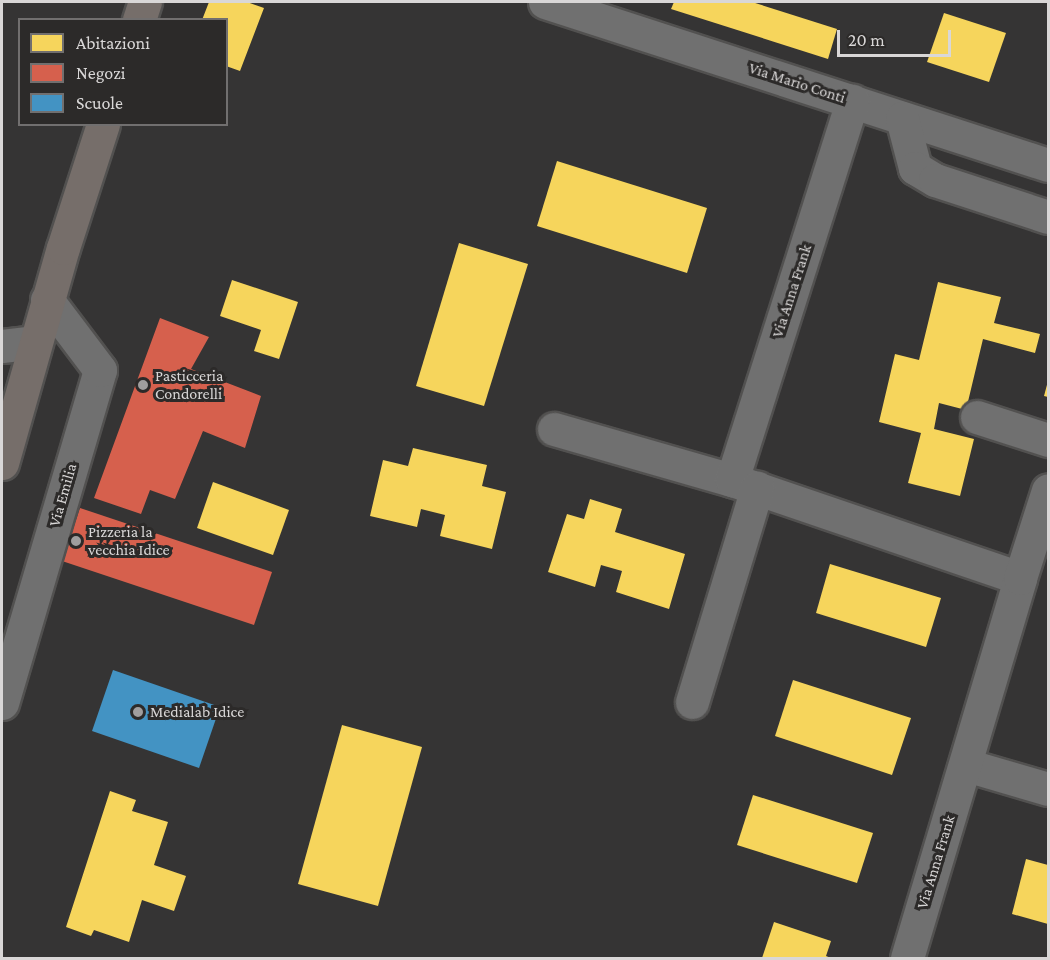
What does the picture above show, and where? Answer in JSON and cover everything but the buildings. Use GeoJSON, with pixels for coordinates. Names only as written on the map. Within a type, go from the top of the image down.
{"type":"FeatureCollection","features":[{"type":"Feature","properties":{"kind":"main road"},"geometry":{"type":"LineString","coordinates":[[140,18],[146,2]]}},
{"type":"Feature","properties":{"kind":"main road"},"geometry":{"type":"LineString","coordinates":[[2,463],[34,342],[102,126]]}},
{"type":"Feature","properties":{"kind":"street","name":"Via Mario Conti"},"geometry":{"type":"LineString","coordinates":[[545,2],[1048,165]]}},
{"type":"Feature","properties":{"kind":"street","name":"Via Anna Frank"},"geometry":{"type":"LineString","coordinates":[[692,702],[745,484],[852,102]]}},
{"type":"Feature","properties":{"kind":"street"},"geometry":{"type":"LineString","coordinates":[[902,118],[915,168],[935,180],[1048,217]]}},
{"type":"Feature","properties":{"kind":"street","name":"Via Emilia"},"geometry":{"type":"LineString","coordinates":[[2,703],[100,370],[47,300]]}},
{"type":"Feature","properties":{"kind":"street"},"geometry":{"type":"LineString","coordinates":[[2,346],[34,342]]}},
{"type":"Feature","properties":{"kind":"street"},"geometry":{"type":"LineString","coordinates":[[977,417],[1048,440]]}},
{"type":"Feature","properties":{"kind":"street"},"geometry":{"type":"LineString","coordinates":[[554,429],[745,484],[1020,578]]}},
{"type":"Feature","properties":{"kind":"street","name":"Via Anna Frank"},"geometry":{"type":"LineString","coordinates":[[907,958],[1048,490]]}},
{"type":"Feature","properties":{"kind":"street"},"geometry":{"type":"LineString","coordinates":[[966,765],[1048,789]]}},
{"type":"Feature","properties":{"kind":"place","name":"Pasticceria Condorelli"},"geometry":{"type":"Point","coordinates":[143,385]}},
{"type":"Feature","properties":{"kind":"place","name":"Pizzeria la vecchia Idice"},"geometry":{"type":"Point","coordinates":[76,541]}},
{"type":"Feature","properties":{"kind":"place","name":"Medialab Idice"},"geometry":{"type":"Point","coordinates":[138,712]}}]}
